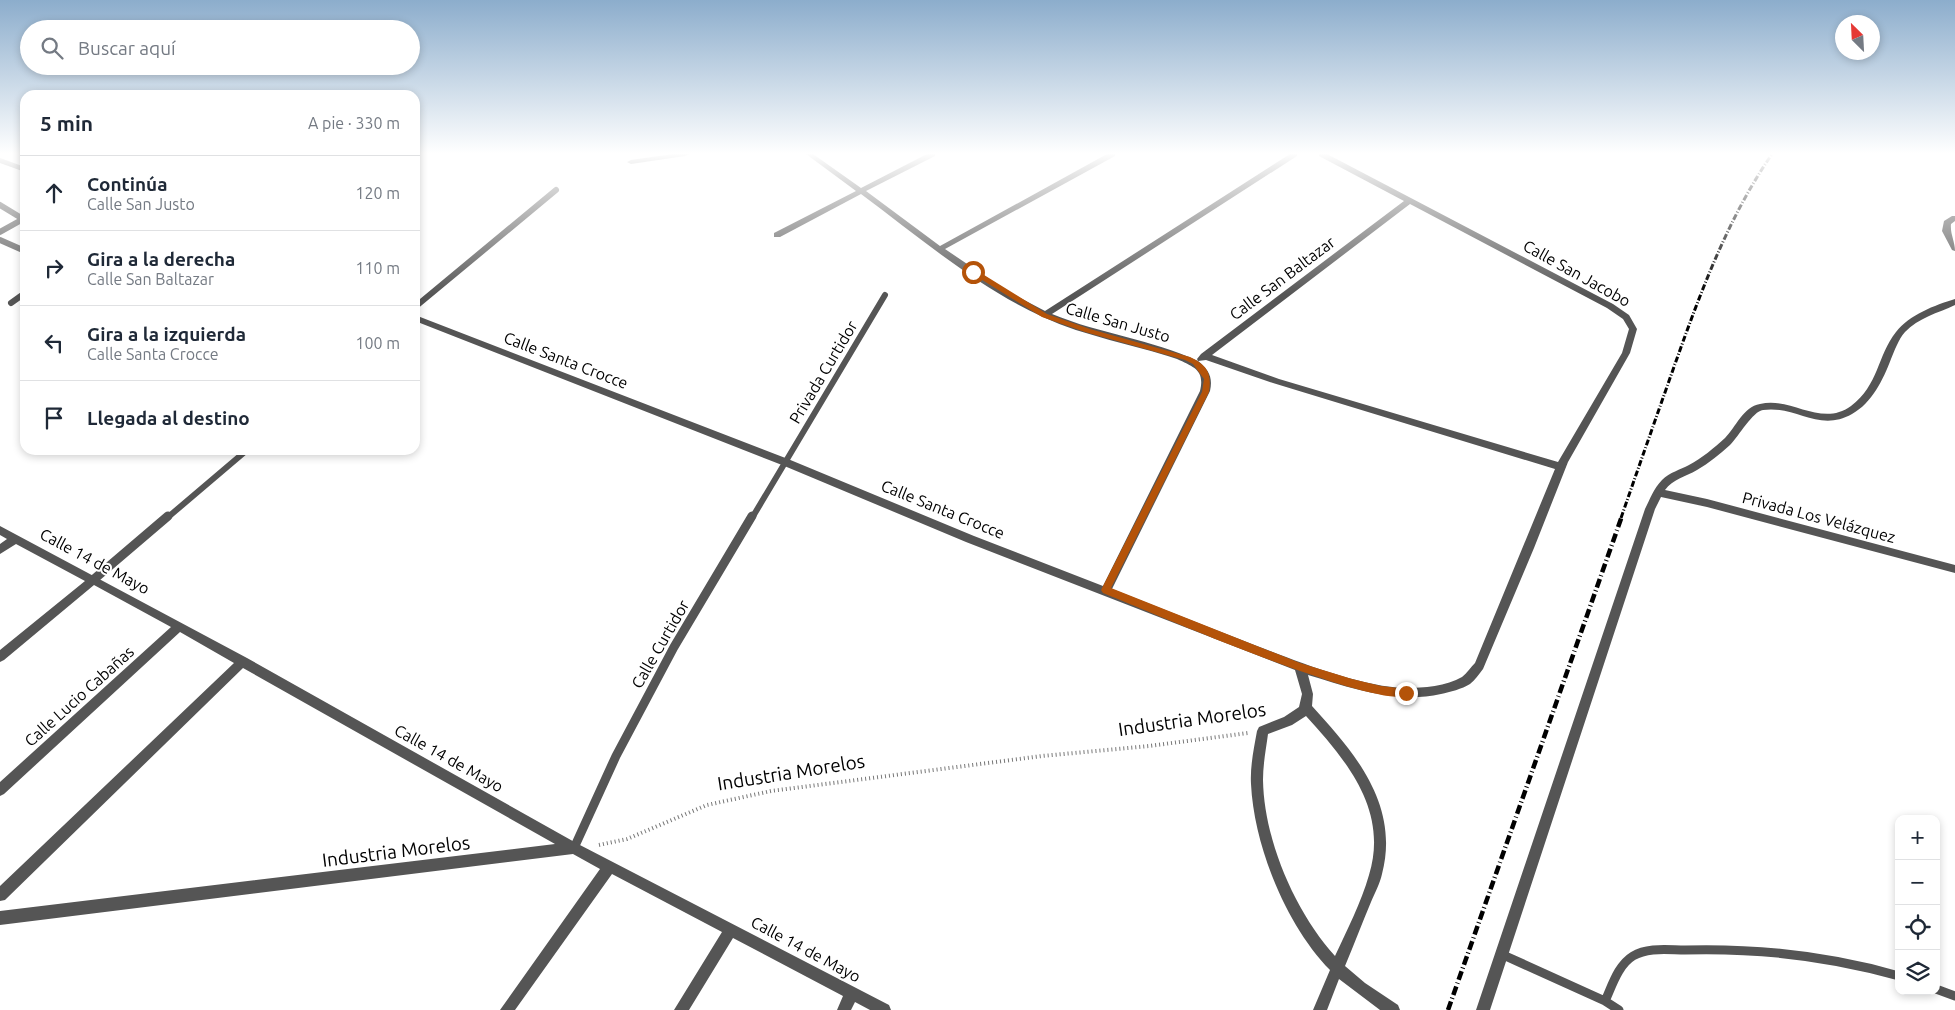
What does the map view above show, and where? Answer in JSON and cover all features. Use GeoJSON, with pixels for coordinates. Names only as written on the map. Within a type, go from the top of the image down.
{"type":"FeatureCollection","features":[{"type":"Feature","properties":{"kind":"street"},"geometry":{"type":"LineString","coordinates":[[777,235],[843,201]]}},
{"type":"Feature","properties":{"kind":"street","name":"Calle San Justo"},"geometry":{"type":"LineString","coordinates":[[874,201],[981,277],[1045,315],[1087,330],[1196,362]]}},
{"type":"Feature","properties":{"kind":"street"},"geometry":{"type":"LineString","coordinates":[[940,249],[1027,201]]}},
{"type":"Feature","properties":{"kind":"street"},"geometry":{"type":"LineString","coordinates":[[1045,315],[1221,201]]}},
{"type":"Feature","properties":{"kind":"street","name":"Calle San Baltazar"},"geometry":{"type":"LineString","coordinates":[[1196,362],[1409,201]]}},
{"type":"Feature","properties":{"kind":"street","name":"Calle San Jacobo"},"geometry":{"type":"LineString","coordinates":[[1412,201],[1610,306],[1630,322],[1633,330],[1626,353],[1562,467]]}},
{"type":"Feature","properties":{"kind":"street"},"geometry":{"type":"LineString","coordinates":[[1955,218],[1947,223],[1946,231],[1955,248]]}},
{"type":"Feature","properties":{"kind":"street"},"geometry":{"type":"LineString","coordinates":[[1482,1010],[1650,509],[1659,493],[1668,480],[1692,468],[1717,451],[1738,430],[1746,416],[1755,408],[1765,406],[1777,407],[1822,418],[1848,414],[1857,407],[1874,385],[1896,338],[1902,330],[1921,316],[1955,302]]}},
{"type":"Feature","properties":{"kind":"street","name":"Calle Santa Crocce"},"geometry":{"type":"LineString","coordinates":[[420,320],[786,462],[970,539],[1106,590],[1299,667],[1381,690],[1406,693],[1432,692],[1466,680],[1479,666],[1562,467]]}},
{"type":"Feature","properties":{"kind":"street"},"geometry":{"type":"LineString","coordinates":[[1204,356],[1276,381],[1562,467]]}},
{"type":"Feature","properties":{"kind":"street"},"geometry":{"type":"LineString","coordinates":[[1106,590],[1205,392],[1207,379],[1203,370],[1196,362]]}},
{"type":"Feature","properties":{"kind":"street","name":"Privada Los Velázquez"},"geometry":{"type":"LineString","coordinates":[[1659,493],[1716,505],[1955,569]]}},
{"type":"Feature","properties":{"kind":"street","name":"Calle 14 de Mayo"},"geometry":{"type":"LineString","coordinates":[[0,530],[179,626],[574,848],[884,1010]]}},
{"type":"Feature","properties":{"kind":"street"},"geometry":{"type":"LineString","coordinates":[[0,550],[16,538]]}},
{"type":"Feature","properties":{"kind":"street"},"geometry":{"type":"LineString","coordinates":[[0,657],[93,580]]}},
{"type":"Feature","properties":{"kind":"street","name":"Calle Lucio Cabañas"},"geometry":{"type":"LineString","coordinates":[[0,790],[179,626]]}},
{"type":"Feature","properties":{"kind":"street"},"geometry":{"type":"LineString","coordinates":[[0,895],[243,662]]}},
{"type":"Feature","properties":{"kind":"street"},"geometry":{"type":"LineString","coordinates":[[1299,667],[1308,689],[1306,708],[1338,742],[1358,768],[1369,790],[1381,831],[1381,852],[1376,874],[1339,968],[1320,1010]]}},
{"type":"Feature","properties":{"kind":"street","name":"Industria Morelos"},"geometry":{"type":"LineString","coordinates":[[1263,731],[1300,716],[1306,708]]}},
{"type":"Feature","properties":{"kind":"street"},"geometry":{"type":"LineString","coordinates":[[1263,731],[1257,782],[1266,841],[1284,887],[1314,940],[1339,968],[1375,999],[1393,1010]]}},
{"type":"Feature","properties":{"kind":"street","name":"Industria Morelos"},"geometry":{"type":"LineString","coordinates":[[0,918],[574,848]]}},
{"type":"Feature","properties":{"kind":"street"},"geometry":{"type":"LineString","coordinates":[[507,1010],[610,866]]}},
{"type":"Feature","properties":{"kind":"street"},"geometry":{"type":"LineString","coordinates":[[680,1010],[731,930]]}},
{"type":"Feature","properties":{"kind":"street"},"geometry":{"type":"LineString","coordinates":[[844,1010],[852,993]]}},
{"type":"Feature","properties":{"kind":"lane"},"geometry":{"type":"LineString","coordinates":[[420,304],[543,201]]}},
{"type":"Feature","properties":{"kind":"lane"},"geometry":{"type":"LineString","coordinates":[[0,205],[20,216]]}},
{"type":"Feature","properties":{"kind":"lane"},"geometry":{"type":"LineString","coordinates":[[0,232],[20,220]]}},
{"type":"Feature","properties":{"kind":"lane"},"geometry":{"type":"LineString","coordinates":[[0,240],[20,249]]}},
{"type":"Feature","properties":{"kind":"lane","name":"Privada Curtidor"},"geometry":{"type":"LineString","coordinates":[[786,462],[884,295]]}},
{"type":"Feature","properties":{"kind":"lane"},"geometry":{"type":"LineString","coordinates":[[11,303],[20,297]]}},
{"type":"Feature","properties":{"kind":"lane"},"geometry":{"type":"LineString","coordinates":[[93,580],[240,455]]}},
{"type":"Feature","properties":{"kind":"lane","name":"Calle Curtidor"},"geometry":{"type":"LineString","coordinates":[[574,848],[594,800],[642,704],[674,647],[786,462]]}},
{"type":"Feature","properties":{"kind":"lane"},"geometry":{"type":"LineString","coordinates":[[1605,1001],[1615,978],[1632,956],[1651,950],[1712,948],[1815,957],[1895,975]]}},
{"type":"Feature","properties":{"kind":"lane"},"geometry":{"type":"LineString","coordinates":[[1501,954],[1605,1001],[1619,1010]]}},
{"type":"Feature","properties":{"kind":"lane"},"geometry":{"type":"LineString","coordinates":[[1940,990],[1955,996]]}},
{"type":"Feature","properties":{"kind":"path","name":"Industria Morelos"},"geometry":{"type":"LineString","coordinates":[[574,848],[628,839],[707,805],[771,791],[1042,756],[1149,746],[1263,731]]}},
{"type":"Feature","properties":{"kind":"railway"},"geometry":{"type":"LineString","coordinates":[[1621,518],[1695,309],[1729,229],[1744,201]]}},
{"type":"Feature","properties":{"kind":"railway"},"geometry":{"type":"LineString","coordinates":[[1448,1010],[1622,516]]}},
{"type":"Feature","properties":{"kind":"route"},"geometry":{"type":"LineString","coordinates":[[973,272],[1045,315],[1070,325],[1196,362],[1203,370],[1207,379],[1205,392],[1106,590],[1299,667],[1352,683],[1381,690],[1406,693]]}}]}
